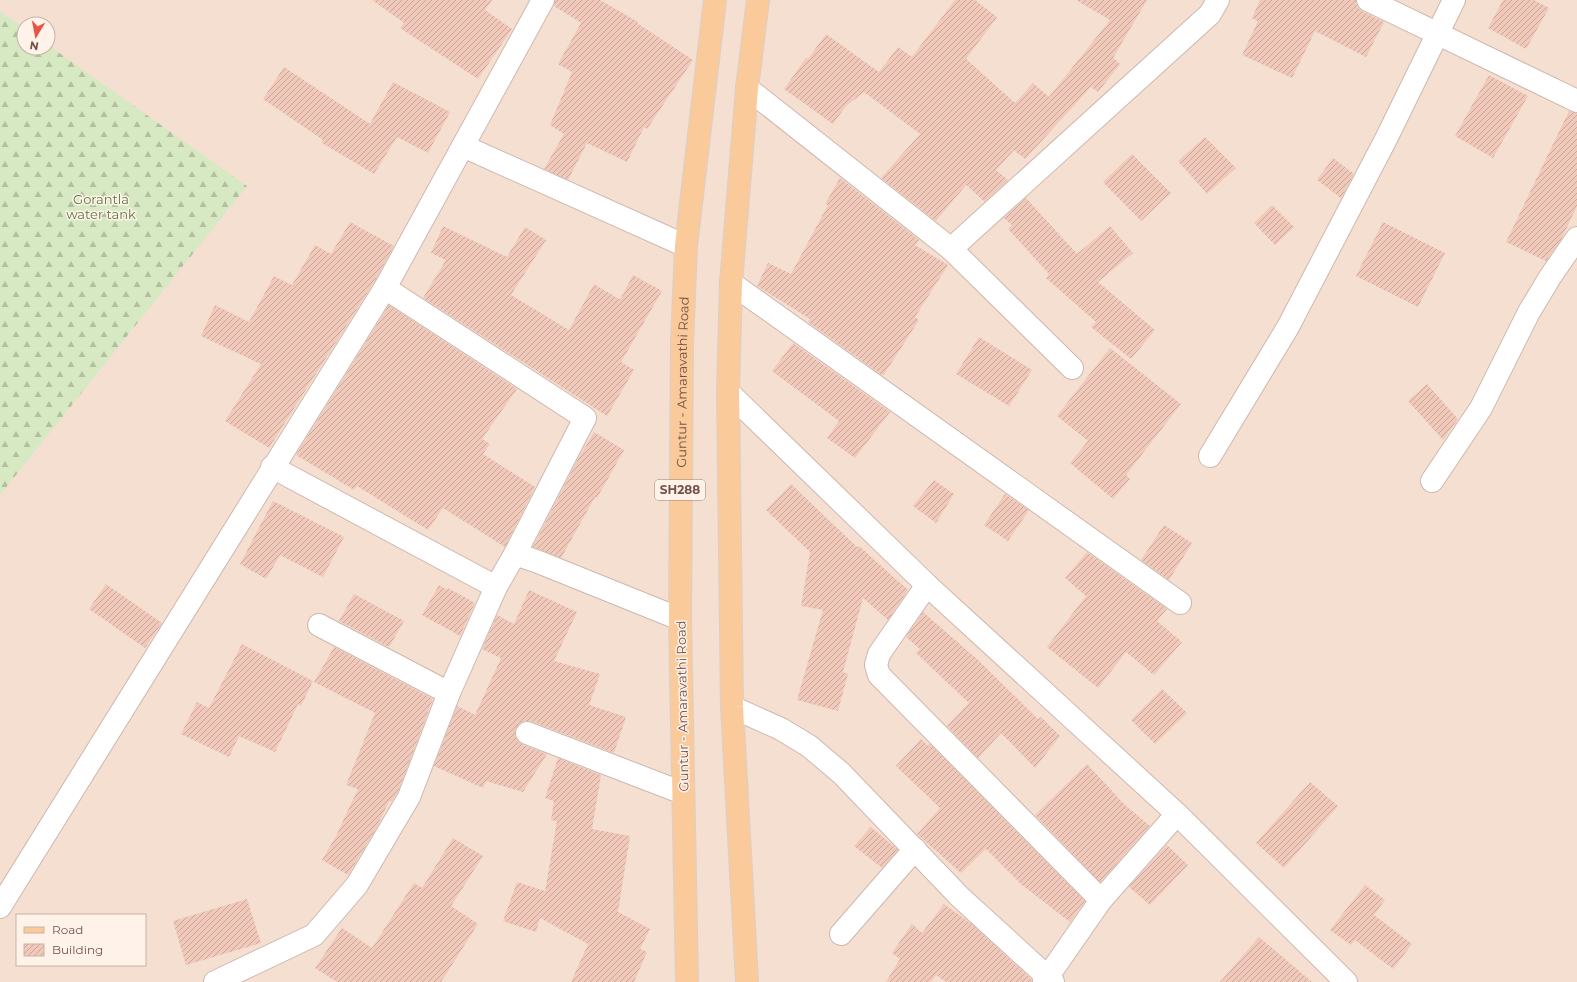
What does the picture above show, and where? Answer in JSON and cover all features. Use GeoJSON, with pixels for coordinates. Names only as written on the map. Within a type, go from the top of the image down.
{"type":"FeatureCollection","features":[{"type":"Feature","properties":{"kind":"main road","name":"Guntur - Amaravathi Road"},"geometry":{"type":"LineString","coordinates":[[687,982],[680,619],[681,407],[686,246],[714,0]]}},
{"type":"Feature","properties":{"kind":"main road"},"geometry":{"type":"LineString","coordinates":[[747,982],[732,707],[728,392],[731,283],[747,88],[758,0]]}},
{"type":"Feature","properties":{"kind":"street"},"geometry":{"type":"LineString","coordinates":[[0,907],[385,288],[543,0]]}},
{"type":"Feature","properties":{"kind":"street"},"geometry":{"type":"LineString","coordinates":[[951,249],[1210,14],[1218,0]]}},
{"type":"Feature","properties":{"kind":"street"},"geometry":{"type":"LineString","coordinates":[[1368,0],[1577,101]]}},
{"type":"Feature","properties":{"kind":"street"},"geometry":{"type":"LineString","coordinates":[[1210,456],[1288,327],[1387,137],[1454,0]]}},
{"type":"Feature","properties":{"kind":"street"},"geometry":{"type":"LineString","coordinates":[[747,88],[951,249],[1072,368]]}},
{"type":"Feature","properties":{"kind":"street"},"geometry":{"type":"LineString","coordinates":[[463,146],[686,246]]}},
{"type":"Feature","properties":{"kind":"street"},"geometry":{"type":"LineString","coordinates":[[1432,481],[1481,408],[1502,364],[1536,300],[1577,238]]}},
{"type":"Feature","properties":{"kind":"street"},"geometry":{"type":"LineString","coordinates":[[731,283],[1180,603]]}},
{"type":"Feature","properties":{"kind":"street"},"geometry":{"type":"LineString","coordinates":[[215,982],[314,935],[357,885],[409,797],[449,693],[496,587],[515,554],[584,418],[385,288]]}},
{"type":"Feature","properties":{"kind":"street"},"geometry":{"type":"LineString","coordinates":[[728,392],[927,585],[1177,814],[1346,982]]}},
{"type":"Feature","properties":{"kind":"street"},"geometry":{"type":"LineString","coordinates":[[272,468],[496,587]]}},
{"type":"Feature","properties":{"kind":"street"},"geometry":{"type":"LineString","coordinates":[[515,554],[680,619]]}},
{"type":"Feature","properties":{"kind":"street"},"geometry":{"type":"LineString","coordinates":[[927,585],[879,654],[876,666],[879,675],[1101,900]]}},
{"type":"Feature","properties":{"kind":"street"},"geometry":{"type":"LineString","coordinates":[[318,625],[449,693]]}},
{"type":"Feature","properties":{"kind":"street"},"geometry":{"type":"LineString","coordinates":[[732,707],[781,729],[809,746],[841,773],[960,897],[1048,980],[1101,900],[1177,814]]}},
{"type":"Feature","properties":{"kind":"street"},"geometry":{"type":"LineString","coordinates":[[527,733],[683,792]]}},
{"type":"Feature","properties":{"kind":"street"},"geometry":{"type":"LineString","coordinates":[[842,934],[915,849]]}},
{"type":"Feature","properties":{"kind":"shaded area"},"geometry":{"type":"Polygon","coordinates":[[[0,0],[1577,0],[1577,982],[0,982],[0,0]]]}},
{"type":"Feature","properties":{"kind":"green space","name":"Gorantla water tank"},"geometry":{"type":"Polygon","coordinates":[[[0,11],[16,22],[16,56],[56,56],[56,51],[247,186],[0,495],[0,11]]]}},
{"type":"Feature","properties":{"kind":"building"},"geometry":{"type":"Polygon","coordinates":[[[372,0],[492,0],[485,10],[512,29],[478,79],[400,28],[404,23],[372,0]]]}},
{"type":"Feature","properties":{"kind":"building"},"geometry":{"type":"Polygon","coordinates":[[[555,0],[600,0],[638,22],[637,23],[693,60],[647,129],[644,127],[627,162],[587,143],[568,180],[544,169],[564,134],[550,125],[572,72],[558,64],[581,23],[554,6],[555,0]]]}},
{"type":"Feature","properties":{"kind":"building"},"geometry":{"type":"Polygon","coordinates":[[[955,0],[975,0],[997,17],[966,59],[1015,103],[1033,83],[1049,97],[1110,20],[1076,0],[1147,0],[1113,58],[1120,64],[1098,92],[1091,87],[1025,159],[1014,150],[996,170],[1008,180],[985,202],[966,185],[936,221],[881,178],[920,134],[864,92],[846,106],[833,124],[784,89],[806,58],[808,59],[826,34],[879,72],[898,47],[912,57],[955,0]]]}},
{"type":"Feature","properties":{"kind":"building"},"geometry":{"type":"Polygon","coordinates":[[[1260,0],[1356,0],[1357,7],[1362,11],[1384,22],[1366,57],[1315,31],[1292,78],[1242,55],[1258,21],[1252,18],[1260,0]]]}},
{"type":"Feature","properties":{"kind":"building"},"geometry":{"type":"Polygon","coordinates":[[[1503,0],[1534,0],[1549,8],[1526,49],[1488,28],[1503,0]]]}},
{"type":"Feature","properties":{"kind":"building"},"geometry":{"type":"Polygon","coordinates":[[[284,67],[370,124],[393,82],[450,112],[428,153],[397,137],[374,174],[322,143],[323,140],[263,99],[284,67]]]}},
{"type":"Feature","properties":{"kind":"building"},"geometry":{"type":"Polygon","coordinates":[[[1489,75],[1528,96],[1493,158],[1455,136],[1489,75]]]}},
{"type":"Feature","properties":{"kind":"building"},"geometry":{"type":"Polygon","coordinates":[[[1569,111],[1577,113],[1577,206],[1562,238],[1546,261],[1506,242],[1569,111]]]}},
{"type":"Feature","properties":{"kind":"building"},"geometry":{"type":"Polygon","coordinates":[[[1205,137],[1236,168],[1207,194],[1178,161],[1205,137]]]}},
{"type":"Feature","properties":{"kind":"building"},"geometry":{"type":"Polygon","coordinates":[[[1132,154],[1171,193],[1141,221],[1103,182],[1132,154]]]}},
{"type":"Feature","properties":{"kind":"building"},"geometry":{"type":"Polygon","coordinates":[[[1333,158],[1354,174],[1341,198],[1317,180],[1333,158]]]}},
{"type":"Feature","properties":{"kind":"building"},"geometry":{"type":"Polygon","coordinates":[[[840,178],[919,240],[915,245],[948,265],[915,317],[919,320],[883,376],[808,322],[810,319],[757,286],[768,263],[791,274],[828,205],[825,204],[840,178]]]}},
{"type":"Feature","properties":{"kind":"building"},"geometry":{"type":"Polygon","coordinates":[[[1026,198],[1077,254],[1110,226],[1133,253],[1098,282],[1155,330],[1131,359],[1091,327],[1096,322],[1046,278],[1049,274],[1008,229],[1012,225],[1004,218],[1026,198]]]}},
{"type":"Feature","properties":{"kind":"building"},"geometry":{"type":"Polygon","coordinates":[[[1272,205],[1294,227],[1275,245],[1254,223],[1272,205]]]}},
{"type":"Feature","properties":{"kind":"building"},"geometry":{"type":"Polygon","coordinates":[[[350,222],[394,246],[374,282],[269,448],[225,421],[261,364],[201,336],[215,305],[249,322],[274,276],[292,285],[315,245],[331,254],[350,222]]]}},
{"type":"Feature","properties":{"kind":"building"},"geometry":{"type":"Polygon","coordinates":[[[1383,222],[1445,253],[1418,307],[1356,276],[1383,222]]]}},
{"type":"Feature","properties":{"kind":"building"},"geometry":{"type":"Polygon","coordinates":[[[443,226],[507,257],[525,227],[546,240],[511,295],[569,330],[594,284],[619,299],[621,298],[633,275],[662,291],[621,362],[634,370],[607,416],[423,298],[446,260],[431,253],[443,226]]]}},
{"type":"Feature","properties":{"kind":"building"},"geometry":{"type":"Polygon","coordinates":[[[389,305],[517,389],[482,439],[490,444],[483,454],[535,487],[505,547],[443,508],[428,530],[357,486],[354,490],[296,455],[389,305]]]}},
{"type":"Feature","properties":{"kind":"building"},"geometry":{"type":"Polygon","coordinates":[[[979,337],[1032,370],[1009,406],[956,374],[979,337]]]}},
{"type":"Feature","properties":{"kind":"building"},"geometry":{"type":"Polygon","coordinates":[[[793,343],[890,412],[855,458],[827,438],[839,421],[772,371],[793,343]]]}},
{"type":"Feature","properties":{"kind":"building"},"geometry":{"type":"Polygon","coordinates":[[[1110,348],[1181,404],[1126,475],[1130,479],[1113,499],[1070,463],[1088,441],[1057,416],[1110,348]]]}},
{"type":"Feature","properties":{"kind":"building"},"geometry":{"type":"Polygon","coordinates":[[[1427,384],[1458,419],[1443,440],[1408,401],[1427,384]]]}},
{"type":"Feature","properties":{"kind":"building"},"geometry":{"type":"Polygon","coordinates":[[[594,432],[624,450],[597,498],[595,497],[561,558],[533,547],[579,457],[594,432]]]}},
{"type":"Feature","properties":{"kind":"building"},"geometry":{"type":"Polygon","coordinates":[[[934,480],[954,494],[936,523],[913,506],[934,480]]]}},
{"type":"Feature","properties":{"kind":"building"},"geometry":{"type":"Polygon","coordinates":[[[791,484],[857,547],[859,546],[908,590],[888,620],[863,598],[843,672],[848,674],[838,711],[797,700],[823,610],[801,606],[810,552],[766,510],[791,484]]]}},
{"type":"Feature","properties":{"kind":"building"},"geometry":{"type":"Polygon","coordinates":[[[1005,494],[1029,510],[1008,541],[984,525],[1005,494]]]}},
{"type":"Feature","properties":{"kind":"building"},"geometry":{"type":"Polygon","coordinates":[[[273,501],[344,537],[323,577],[280,555],[266,579],[240,564],[273,501]]]}},
{"type":"Feature","properties":{"kind":"building"},"geometry":{"type":"Polygon","coordinates":[[[1164,525],[1192,543],[1169,580],[1141,560],[1164,525]]]}},
{"type":"Feature","properties":{"kind":"building"},"geometry":{"type":"Polygon","coordinates":[[[1087,552],[1167,609],[1157,621],[1182,642],[1154,675],[1126,652],[1098,688],[1047,647],[1086,596],[1065,578],[1087,552]]]}},
{"type":"Feature","properties":{"kind":"building"},"geometry":{"type":"Polygon","coordinates":[[[106,584],[162,623],[145,648],[89,609],[106,584]]]}},
{"type":"Feature","properties":{"kind":"building"},"geometry":{"type":"Polygon","coordinates":[[[439,585],[447,590],[448,588],[475,603],[460,636],[422,615],[439,585]]]}},
{"type":"Feature","properties":{"kind":"building"},"geometry":{"type":"Polygon","coordinates":[[[529,590],[577,612],[554,661],[600,674],[589,705],[626,717],[614,753],[531,721],[519,723],[516,728],[515,735],[518,741],[523,745],[547,754],[523,792],[486,781],[483,788],[434,766],[457,706],[475,715],[501,658],[482,649],[497,615],[514,624],[529,590]]]}},
{"type":"Feature","properties":{"kind":"building"},"geometry":{"type":"Polygon","coordinates":[[[354,594],[404,621],[389,647],[339,621],[354,594]]]}},
{"type":"Feature","properties":{"kind":"building"},"geometry":{"type":"Polygon","coordinates":[[[923,612],[978,660],[1038,719],[1041,717],[1060,736],[1035,768],[1001,733],[978,758],[947,726],[969,703],[916,653],[920,649],[906,637],[923,612]]]}},
{"type":"Feature","properties":{"kind":"building"},"geometry":{"type":"Polygon","coordinates":[[[242,644],[313,681],[301,706],[298,704],[275,752],[239,736],[229,757],[181,734],[197,702],[209,708],[242,644]]]}},
{"type":"Feature","properties":{"kind":"building"},"geometry":{"type":"Polygon","coordinates":[[[334,647],[433,699],[398,792],[391,802],[389,801],[377,827],[348,875],[322,860],[336,836],[358,789],[346,785],[375,713],[314,682],[334,647]]]}},
{"type":"Feature","properties":{"kind":"building"},"geometry":{"type":"Polygon","coordinates":[[[1162,689],[1187,713],[1155,744],[1131,720],[1162,689]]]}},
{"type":"Feature","properties":{"kind":"building"},"geometry":{"type":"Polygon","coordinates":[[[921,739],[928,746],[930,744],[1085,901],[1070,922],[1022,885],[986,849],[961,873],[917,834],[940,808],[896,766],[921,739]]]}},
{"type":"Feature","properties":{"kind":"building"},"geometry":{"type":"Polygon","coordinates":[[[558,758],[601,775],[592,829],[630,836],[618,912],[650,929],[640,949],[647,952],[634,982],[571,982],[588,944],[540,918],[536,932],[503,921],[517,882],[545,891],[557,821],[551,820],[554,801],[545,798],[558,758]]]}},
{"type":"Feature","properties":{"kind":"building"},"geometry":{"type":"Polygon","coordinates":[[[1087,764],[1125,805],[1150,826],[1100,882],[1035,815],[1087,764]]]}},
{"type":"Feature","properties":{"kind":"building"},"geometry":{"type":"Polygon","coordinates":[[[1310,782],[1338,806],[1284,868],[1256,843],[1310,782]]]}},
{"type":"Feature","properties":{"kind":"building"},"geometry":{"type":"Polygon","coordinates":[[[871,827],[898,850],[882,868],[854,846],[871,827]]]}},
{"type":"Feature","properties":{"kind":"building"},"geometry":{"type":"Polygon","coordinates":[[[453,838],[483,856],[451,906],[478,924],[441,982],[337,982],[315,968],[342,928],[372,948],[414,883],[422,888],[453,838]]]}},
{"type":"Feature","properties":{"kind":"building"},"geometry":{"type":"Polygon","coordinates":[[[1167,845],[1188,865],[1150,905],[1129,887],[1167,845]]]}},
{"type":"Feature","properties":{"kind":"building"},"geometry":{"type":"Polygon","coordinates":[[[1365,885],[1385,900],[1374,915],[1412,944],[1393,969],[1355,940],[1351,945],[1330,930],[1365,885]]]}},
{"type":"Feature","properties":{"kind":"building"},"geometry":{"type":"Polygon","coordinates":[[[247,899],[261,943],[186,965],[173,921],[247,899]]]}},
{"type":"Feature","properties":{"kind":"building"},"geometry":{"type":"Polygon","coordinates":[[[944,904],[973,925],[1032,980],[1032,982],[946,982],[936,975],[931,982],[886,982],[900,959],[892,953],[912,924],[922,933],[944,904]]]}},
{"type":"Feature","properties":{"kind":"building"},"geometry":{"type":"Polygon","coordinates":[[[1259,937],[1312,982],[1220,982],[1259,937]]]}}]}
